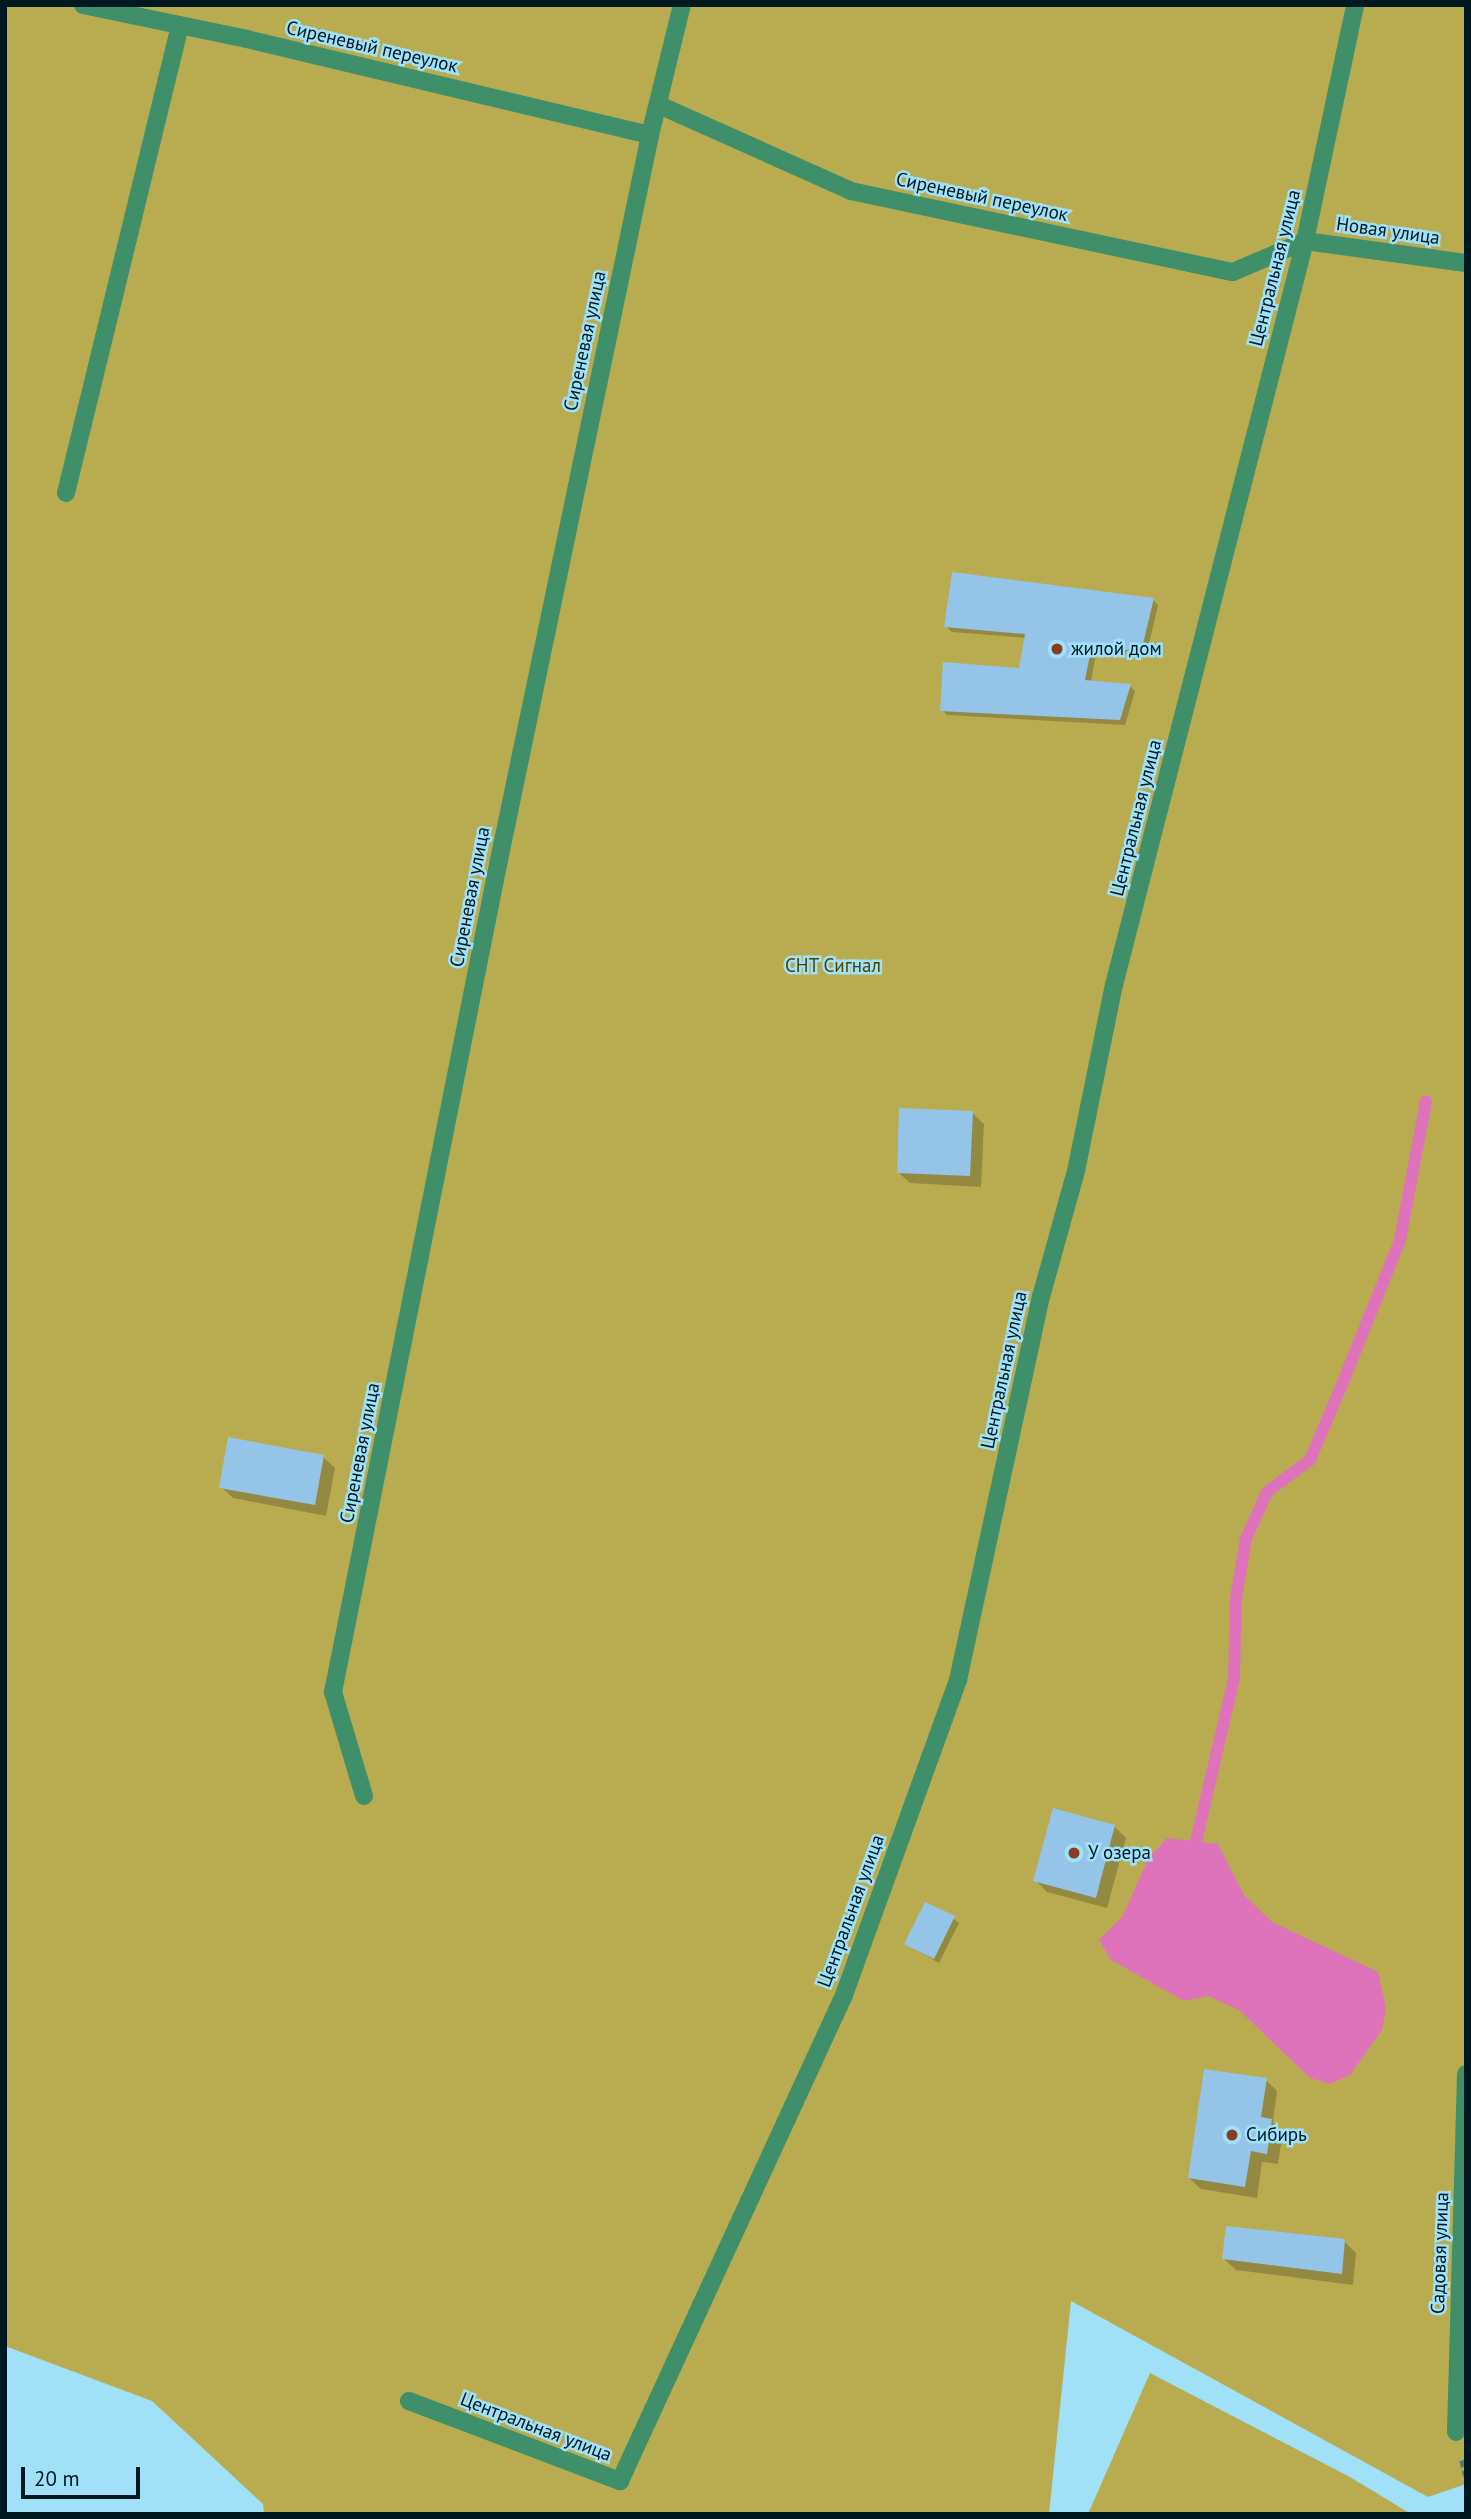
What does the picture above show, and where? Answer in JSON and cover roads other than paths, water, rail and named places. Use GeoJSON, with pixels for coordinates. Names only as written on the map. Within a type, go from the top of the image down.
{"type":"FeatureCollection","features":[{"type":"Feature","properties":{"kind":"street","name":"Сиреневый переулок"},"geometry":{"type":"LineString","coordinates":[[83,5],[650,135]]}},
{"type":"Feature","properties":{"kind":"street","name":"Сиреневая улица"},"geometry":{"type":"LineString","coordinates":[[364,1797],[333,1692],[650,135],[682,5]]}},
{"type":"Feature","properties":{"kind":"street","name":"Центральная улица"},"geometry":{"type":"LineString","coordinates":[[409,2401],[620,2481],[844,1995],[958,1681],[1041,1297],[1076,1171],[1114,985],[1305,241],[1355,5]]}},
{"type":"Feature","properties":{"kind":"street"},"geometry":{"type":"LineString","coordinates":[[66,493],[180,27]]}},
{"type":"Feature","properties":{"kind":"street","name":"Сиреневый переулок"},"geometry":{"type":"LineString","coordinates":[[659,105],[851,191],[1233,272],[1305,241]]}},
{"type":"Feature","properties":{"kind":"street","name":"Новая улица"},"geometry":{"type":"LineString","coordinates":[[1305,241],[1466,263]]}},
{"type":"Feature","properties":{"kind":"street","name":"Садовая улица"},"geometry":{"type":"LineString","coordinates":[[1461,2429],[1466,2074]]}},
{"type":"Feature","properties":{"kind":"waterway"},"geometry":{"type":"LineString","coordinates":[[1195,1846],[1234,1678],[1236,1598],[1246,1539],[1267,1492],[1310,1460],[1341,1387],[1400,1240],[1426,1101]]}},
{"type":"Feature","properties":{"kind":"place","name":"жилой дом"},"geometry":{"type":"Point","coordinates":[1057,649]}},
{"type":"Feature","properties":{"kind":"place","name":"У озера"},"geometry":{"type":"Point","coordinates":[1074,1853]}},
{"type":"Feature","properties":{"kind":"place","name":"Сибирь"},"geometry":{"type":"Point","coordinates":[1232,2135]}},
{"type":"Feature","properties":{"kind":"park label","name":"СНТ Сигнал"},"geometry":{"type":"Point","coordinates":[833,966]}}]}
